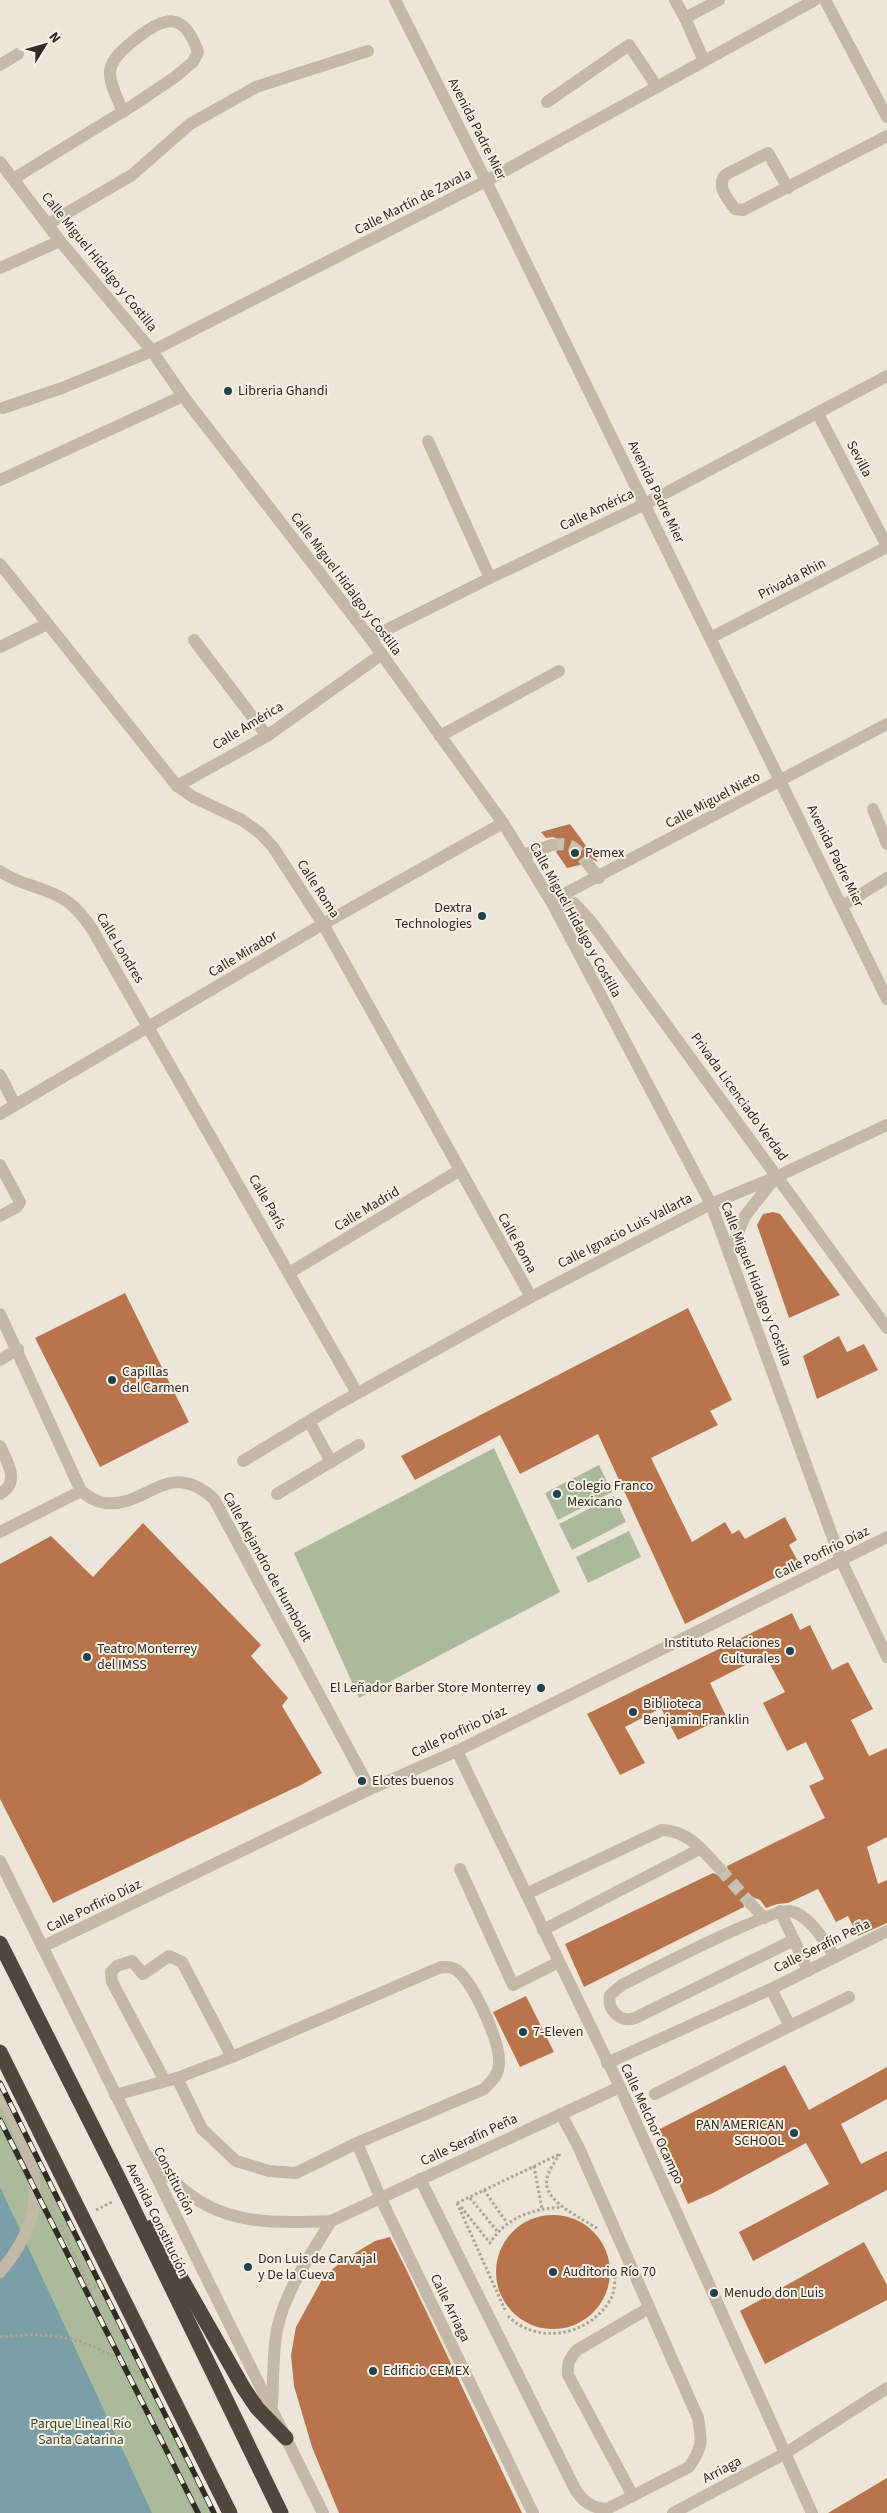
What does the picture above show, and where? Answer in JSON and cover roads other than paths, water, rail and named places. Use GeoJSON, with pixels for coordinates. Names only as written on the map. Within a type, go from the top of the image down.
{"type":"FeatureCollection","features":[{"type":"Feature","properties":{"kind":"highway","name":"Avenida Constitución"},"geometry":{"type":"LineString","coordinates":[[0,1943],[118,2177],[282,2513]]}},
{"type":"Feature","properties":{"kind":"highway"},"geometry":{"type":"LineString","coordinates":[[0,2052],[230,2513]]}},
{"type":"Feature","properties":{"kind":"highway"},"geometry":{"type":"LineString","coordinates":[[118,2177],[160,2240],[243,2387],[257,2408],[286,2438]]}},
{"type":"Feature","properties":{"kind":"street","name":"Avenida Padre Mier"},"geometry":{"type":"LineString","coordinates":[[395,0],[782,780],[887,999]]}},
{"type":"Feature","properties":{"kind":"street"},"geometry":{"type":"LineString","coordinates":[[675,0],[704,61]]}},
{"type":"Feature","properties":{"kind":"street"},"geometry":{"type":"LineString","coordinates":[[685,18],[719,0]]}},
{"type":"Feature","properties":{"kind":"street","name":"Calle Martín de Zavala"},"geometry":{"type":"LineString","coordinates":[[3,408],[62,388],[152,351],[486,181],[815,0]]}},
{"type":"Feature","properties":{"kind":"street"},"geometry":{"type":"LineString","coordinates":[[825,0],[887,117]]}},
{"type":"Feature","properties":{"kind":"street"},"geometry":{"type":"LineString","coordinates":[[13,178],[123,112],[175,77],[193,62],[198,52],[194,41],[184,28],[174,21],[163,21],[152,26],[126,46],[114,60],[110,70],[113,89],[123,112]]}},
{"type":"Feature","properties":{"kind":"street"},"geometry":{"type":"LineString","coordinates":[[547,102],[629,45],[657,87]]}},
{"type":"Feature","properties":{"kind":"street"},"geometry":{"type":"LineString","coordinates":[[48,224],[132,175],[190,124],[248,92],[368,51]]}},
{"type":"Feature","properties":{"kind":"street"},"geometry":{"type":"LineString","coordinates":[[0,65],[18,54]]}},
{"type":"Feature","properties":{"kind":"street"},"geometry":{"type":"LineString","coordinates":[[788,188],[768,153],[724,175],[721,180],[721,187],[735,209],[739,211],[788,188],[887,136]]}},
{"type":"Feature","properties":{"kind":"street","name":"Calle Miguel Hidalgo y Costilla"},"geometry":{"type":"LineString","coordinates":[[0,162],[60,241],[152,351],[183,396],[382,654],[503,823],[552,903],[711,1204],[841,1560],[887,1657]]}},
{"type":"Feature","properties":{"kind":"street"},"geometry":{"type":"LineString","coordinates":[[0,268],[60,241]]}},
{"type":"Feature","properties":{"kind":"street","name":"Calle América"},"geometry":{"type":"LineString","coordinates":[[370,638],[645,504],[887,376]]}},
{"type":"Feature","properties":{"kind":"street"},"geometry":{"type":"LineString","coordinates":[[0,480],[183,396]]}},
{"type":"Feature","properties":{"kind":"street","name":"Sevilla"},"geometry":{"type":"LineString","coordinates":[[818,414],[887,547]]}},
{"type":"Feature","properties":{"kind":"street"},"geometry":{"type":"LineString","coordinates":[[428,441],[490,578]]}},
{"type":"Feature","properties":{"kind":"street","name":"Privada Rhin"},"geometry":{"type":"LineString","coordinates":[[710,638],[887,547]]}},
{"type":"Feature","properties":{"kind":"street","name":"Calle Roma"},"geometry":{"type":"LineString","coordinates":[[0,564],[177,786],[193,797],[242,820],[260,833],[273,847],[323,924],[530,1297]]}},
{"type":"Feature","properties":{"kind":"street"},"geometry":{"type":"LineString","coordinates":[[0,647],[47,624]]}},
{"type":"Feature","properties":{"kind":"street"},"geometry":{"type":"LineString","coordinates":[[194,640],[267,736]]}},
{"type":"Feature","properties":{"kind":"street","name":"Calle América"},"geometry":{"type":"LineString","coordinates":[[177,786],[267,736],[382,654]]}},
{"type":"Feature","properties":{"kind":"street"},"geometry":{"type":"LineString","coordinates":[[440,736],[559,670]]}},
{"type":"Feature","properties":{"kind":"street","name":"Calle Miguel Nieto"},"geometry":{"type":"LineString","coordinates":[[552,903],[887,724]]}},
{"type":"Feature","properties":{"kind":"street"},"geometry":{"type":"LineString","coordinates":[[873,809],[887,844]]}},
{"type":"Feature","properties":{"kind":"street","name":"Calle Mirador"},"geometry":{"type":"LineString","coordinates":[[0,1114],[323,924],[503,823]]}},
{"type":"Feature","properties":{"kind":"street"},"geometry":{"type":"LineString","coordinates":[[523,855],[552,846]]}},
{"type":"Feature","properties":{"kind":"street"},"geometry":{"type":"LineString","coordinates":[[588,864],[599,878]]}},
{"type":"Feature","properties":{"kind":"street","name":"Calle Londres"},"geometry":{"type":"LineString","coordinates":[[0,871],[15,881],[59,896],[82,915],[149,1026]]}},
{"type":"Feature","properties":{"kind":"street"},"geometry":{"type":"LineString","coordinates":[[842,906],[887,878]]}},
{"type":"Feature","properties":{"kind":"street","name":"Privada Licenciado Verdad"},"geometry":{"type":"LineString","coordinates":[[552,903],[574,903],[590,920],[887,1328]]}},
{"type":"Feature","properties":{"kind":"street","name":"Calle París"},"geometry":{"type":"LineString","coordinates":[[149,1026],[357,1393]]}},
{"type":"Feature","properties":{"kind":"street"},"geometry":{"type":"LineString","coordinates":[[0,1075],[15,1105]]}},
{"type":"Feature","properties":{"kind":"street","name":"Calle Ignacio Luis Vallarta"},"geometry":{"type":"LineString","coordinates":[[243,1461],[357,1393],[530,1297],[711,1204],[778,1176],[887,1125]]}},
{"type":"Feature","properties":{"kind":"street"},"geometry":{"type":"LineString","coordinates":[[0,1165],[20,1202],[17,1207],[0,1216]]}},
{"type":"Feature","properties":{"kind":"street","name":"Calle Madrid"},"geometry":{"type":"LineString","coordinates":[[290,1273],[460,1170]]}},
{"type":"Feature","properties":{"kind":"street"},"geometry":{"type":"LineString","coordinates":[[729,1254],[745,1216],[755,1201],[778,1176]]}},
{"type":"Feature","properties":{"kind":"street"},"geometry":{"type":"LineString","coordinates":[[0,1314],[18,1349],[81,1491],[0,1532]]}},
{"type":"Feature","properties":{"kind":"street"},"geometry":{"type":"LineString","coordinates":[[0,1360],[18,1349]]}},
{"type":"Feature","properties":{"kind":"street"},"geometry":{"type":"LineString","coordinates":[[309,1421],[331,1462]]}},
{"type":"Feature","properties":{"kind":"street"},"geometry":{"type":"LineString","coordinates":[[277,1494],[359,1445]]}},
{"type":"Feature","properties":{"kind":"street"},"geometry":{"type":"LineString","coordinates":[[0,1494],[10,1486],[12,1475],[1,1451]]}},
{"type":"Feature","properties":{"kind":"street","name":"Calle Alejandro de Humboldt"},"geometry":{"type":"LineString","coordinates":[[81,1491],[94,1500],[105,1503],[120,1502],[169,1483],[184,1482],[201,1487],[214,1499],[370,1789]]}},
{"type":"Feature","properties":{"kind":"street","name":"Calle Porfirio Díaz"},"geometry":{"type":"LineString","coordinates":[[42,1948],[370,1789],[457,1751],[887,1538]]}},
{"type":"Feature","properties":{"kind":"street","name":"Calle Melchor Ocampo"},"geometry":{"type":"LineString","coordinates":[[457,1751],[620,2087],[812,2513]]}},
{"type":"Feature","properties":{"kind":"street"},"geometry":{"type":"LineString","coordinates":[[526,1894],[662,1830],[676,1830],[692,1840],[720,1869]]}},
{"type":"Feature","properties":{"kind":"street"},"geometry":{"type":"LineString","coordinates":[[543,1930],[700,1849]]}},
{"type":"Feature","properties":{"kind":"street","name":"Constitución"},"geometry":{"type":"LineString","coordinates":[[0,1861],[323,2513]]}},
{"type":"Feature","properties":{"kind":"street"},"geometry":{"type":"LineString","coordinates":[[460,1870],[513,1985],[559,1962]]}},
{"type":"Feature","properties":{"kind":"street"},"geometry":{"type":"LineString","coordinates":[[751,1904],[764,1918]]}},
{"type":"Feature","properties":{"kind":"street"},"geometry":{"type":"LineString","coordinates":[[794,1940],[635,2018],[624,2020],[618,2017],[609,2001],[610,1995],[615,1989],[780,1911],[790,1910],[809,1923],[835,1957]]}},
{"type":"Feature","properties":{"kind":"street"},"geometry":{"type":"LineString","coordinates":[[780,1911],[808,1971]]}},
{"type":"Feature","properties":{"kind":"street","name":"Calle Serafín Peña"},"geometry":{"type":"LineString","coordinates":[[607,2063],[808,1971],[887,1931]]}},
{"type":"Feature","properties":{"kind":"street"},"geometry":{"type":"LineString","coordinates":[[115,2096],[171,2080],[232,2057],[441,1967],[451,1967],[460,1973],[473,1992],[493,2034],[500,2062],[496,2077],[484,2089],[357,2143],[296,2173],[269,2171],[236,2161],[202,2129],[171,2080],[112,1982],[111,1972],[117,1966],[132,1961],[143,1974],[169,1956],[182,1962],[232,2057]]}},
{"type":"Feature","properties":{"kind":"street"},"geometry":{"type":"LineString","coordinates":[[770,1988],[790,2026]]}},
{"type":"Feature","properties":{"kind":"street"},"geometry":{"type":"LineString","coordinates":[[655,2094],[848,1997]]}},
{"type":"Feature","properties":{"kind":"street","name":"Calle Serafín Peña"},"geometry":{"type":"LineString","coordinates":[[142,2150],[189,2194],[204,2204],[226,2214],[258,2222],[273,2223],[331,2221],[620,2087]]}},
{"type":"Feature","properties":{"kind":"street"},"geometry":{"type":"LineString","coordinates":[[0,2092],[28,2150],[34,2170],[36,2192],[33,2212],[25,2232],[12,2258],[0,2272]]}},
{"type":"Feature","properties":{"kind":"street"},"geometry":{"type":"LineString","coordinates":[[420,2179],[578,2494],[589,2504],[597,2508],[606,2508],[689,2467],[697,2455],[702,2442],[698,2418],[578,2146],[561,2114]]}},
{"type":"Feature","properties":{"kind":"street","name":"Calle Arriaga"},"geometry":{"type":"LineString","coordinates":[[357,2143],[380,2197],[533,2513]]}},
{"type":"Feature","properties":{"kind":"street"},"geometry":{"type":"LineString","coordinates":[[272,2408],[275,2342],[284,2309],[297,2278],[331,2221]]}},
{"type":"Feature","properties":{"kind":"street"},"geometry":{"type":"LineString","coordinates":[[632,2496],[568,2375],[568,2366],[569,2359],[577,2350],[649,2308]]}},
{"type":"Feature","properties":{"kind":"street","name":"Arriaga"},"geometry":{"type":"LineString","coordinates":[[673,2513],[784,2454],[887,2388]]}},
{"type":"Feature","properties":{"kind":"water"},"geometry":{"type":"Polygon","coordinates":[[[0,2187],[152,2513],[0,2513],[0,2187]]]}},
{"type":"Feature","properties":{"kind":"tunnel"},"geometry":{"type":"LineString","coordinates":[[552,845],[570,845],[588,864]]}},
{"type":"Feature","properties":{"kind":"tunnel"},"geometry":{"type":"LineString","coordinates":[[720,1869],[751,1904]]}},
{"type":"Feature","properties":{"kind":"railway"},"geometry":{"type":"LineString","coordinates":[[0,2083],[214,2513]]}},
{"type":"Feature","properties":{"kind":"railway"},"geometry":{"type":"LineString","coordinates":[[0,2120],[198,2513]]}},
{"type":"Feature","properties":{"kind":"place","name":"Libreria Ghandi"},"geometry":{"type":"Point","coordinates":[228,391]}},
{"type":"Feature","properties":{"kind":"place","name":"Pemex"},"geometry":{"type":"Point","coordinates":[575,853]}},
{"type":"Feature","properties":{"kind":"place","name":"Dextra Technologies"},"geometry":{"type":"Point","coordinates":[482,916]}},
{"type":"Feature","properties":{"kind":"place","name":"Capillas del Carmen"},"geometry":{"type":"Point","coordinates":[112,1380]}},
{"type":"Feature","properties":{"kind":"place","name":"Colegio Franco Mexicano"},"geometry":{"type":"Point","coordinates":[557,1494]}},
{"type":"Feature","properties":{"kind":"place","name":"Instituto Relaciones Culturales"},"geometry":{"type":"Point","coordinates":[790,1651]}},
{"type":"Feature","properties":{"kind":"place","name":"Teatro Monterrey del IMSS"},"geometry":{"type":"Point","coordinates":[87,1657]}},
{"type":"Feature","properties":{"kind":"place","name":"El Leñador Barber Store Monterrey"},"geometry":{"type":"Point","coordinates":[541,1688]}},
{"type":"Feature","properties":{"kind":"place","name":"Biblioteca Benjamin Franklin"},"geometry":{"type":"Point","coordinates":[633,1712]}},
{"type":"Feature","properties":{"kind":"place","name":"Elotes buenos"},"geometry":{"type":"Point","coordinates":[362,1781]}},
{"type":"Feature","properties":{"kind":"place","name":"7-Eleven"},"geometry":{"type":"Point","coordinates":[523,2032]}},
{"type":"Feature","properties":{"kind":"place","name":"PAN AMERICAN SCHOOL"},"geometry":{"type":"Point","coordinates":[794,2133]}},
{"type":"Feature","properties":{"kind":"place","name":"Don Luis de Carvajal y De la Cueva"},"geometry":{"type":"Point","coordinates":[248,2267]}},
{"type":"Feature","properties":{"kind":"place","name":"Auditorio Río 70"},"geometry":{"type":"Point","coordinates":[553,2272]}},
{"type":"Feature","properties":{"kind":"place","name":"Menudo don Luis"},"geometry":{"type":"Point","coordinates":[714,2293]}},
{"type":"Feature","properties":{"kind":"place","name":"Edificio CEMEX"},"geometry":{"type":"Point","coordinates":[373,2371]}},
{"type":"Feature","properties":{"kind":"park label","name":"Parque Lineal Río Santa Catarina"},"geometry":{"type":"Point","coordinates":[81,2432]}}]}
